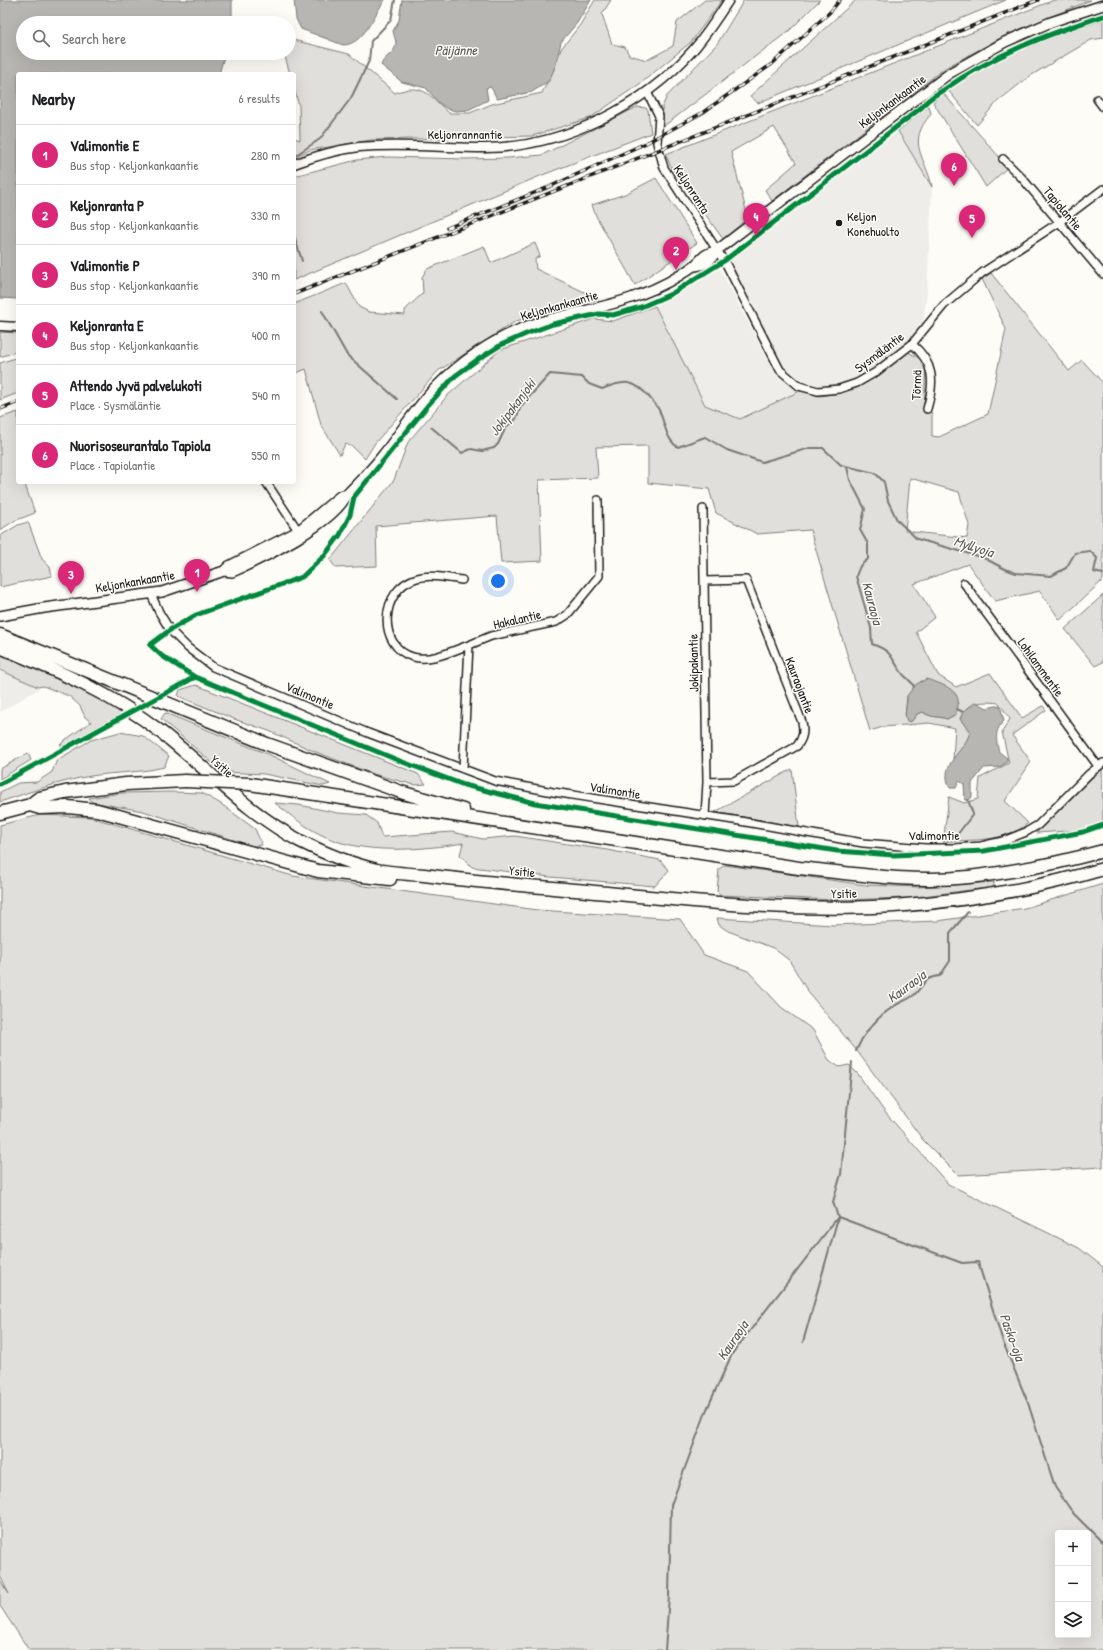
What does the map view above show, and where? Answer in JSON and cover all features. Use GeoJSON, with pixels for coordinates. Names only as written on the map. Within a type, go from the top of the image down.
{"type":"FeatureCollection","features":[{"type":"Feature","properties":{"kind":"highway"},"geometry":{"type":"LineString","coordinates":[[0,635],[267,744],[404,793],[448,805],[490,820]]}},
{"type":"Feature","properties":{"kind":"highway","name":"Ysitie"},"geometry":{"type":"LineString","coordinates":[[0,647],[73,677],[124,706],[163,733],[241,802],[261,817],[300,841],[358,865],[378,870],[445,878],[720,903],[832,908],[895,906],[978,897],[1037,886],[1103,868]]}},
{"type":"Feature","properties":{"kind":"highway"},"geometry":{"type":"LineString","coordinates":[[0,813],[30,805],[39,798],[65,792],[126,784],[185,781],[250,784],[490,820]]}},
{"type":"Feature","properties":{"kind":"highway"},"geometry":{"type":"LineString","coordinates":[[30,805],[40,808],[68,807],[97,810],[318,871],[416,882],[445,878]]}},
{"type":"Feature","properties":{"kind":"highway","name":"Ysitie"},"geometry":{"type":"LineString","coordinates":[[490,820],[798,868],[886,877],[968,877],[1066,861],[1103,851]]}},
{"type":"Feature","properties":{"kind":"main road","name":"Keljonkankaantie"},"geometry":{"type":"LineString","coordinates":[[4,615],[151,594],[195,582],[224,571],[232,572],[245,566],[300,534],[335,510],[344,501],[347,494],[381,457],[435,388],[475,354],[525,327],[610,305],[639,295],[672,280],[695,266],[699,260],[709,252],[717,251],[950,73],[1005,42],[1052,22],[1103,5]]}},
{"type":"Feature","properties":{"kind":"street","name":"Keljonrannantie"},"geometry":{"type":"LineString","coordinates":[[296,163],[329,153],[363,147],[396,145],[487,148],[538,141],[564,134],[619,110],[647,92],[668,75],[694,49],[729,0]]}},
{"type":"Feature","properties":{"kind":"street","name":"Keljonranta"},"geometry":{"type":"LineString","coordinates":[[647,92],[659,116],[657,143],[664,168],[717,251]]}},
{"type":"Feature","properties":{"kind":"street"},"geometry":{"type":"LineString","coordinates":[[1097,99],[1103,107]]}},
{"type":"Feature","properties":{"kind":"street","name":"Tapiolantie"},"geometry":{"type":"LineString","coordinates":[[1003,158],[1022,178],[1058,223],[1103,274]]}},
{"type":"Feature","properties":{"kind":"street","name":"Sysmäläntie"},"geometry":{"type":"LineString","coordinates":[[717,251],[780,370],[799,386],[818,391],[839,389],[857,383],[876,372],[912,344],[944,305],[982,273],[1058,223],[1103,189]]}},
{"type":"Feature","properties":{"kind":"street"},"geometry":{"type":"LineString","coordinates":[[0,326],[16,327]]}},
{"type":"Feature","properties":{"kind":"street","name":"Törmä"},"geometry":{"type":"LineString","coordinates":[[912,344],[925,358],[931,372],[930,400],[927,409]]}},
{"type":"Feature","properties":{"kind":"street"},"geometry":{"type":"LineString","coordinates":[[267,484],[300,534]]}},
{"type":"Feature","properties":{"kind":"street","name":"Hakalantie"},"geometry":{"type":"LineString","coordinates":[[462,580],[434,576],[417,578],[401,586],[388,606],[387,622],[389,634],[398,648],[412,657],[428,658],[469,645],[491,636],[556,622],[567,615],[599,576],[598,500]]}},
{"type":"Feature","properties":{"kind":"street","name":"Jokipakantie"},"geometry":{"type":"LineString","coordinates":[[703,509],[707,782],[705,816]]}},
{"type":"Feature","properties":{"kind":"street","name":"Kauraojantie"},"geometry":{"type":"LineString","coordinates":[[704,581],[746,580],[802,722],[804,731],[802,740],[797,746],[734,781],[707,782]]}},
{"type":"Feature","properties":{"kind":"street","name":"Lohilammentie"},"geometry":{"type":"LineString","coordinates":[[964,583],[1101,765]]}},
{"type":"Feature","properties":{"kind":"street","name":"Valimontie"},"geometry":{"type":"LineString","coordinates":[[151,594],[159,612],[170,630],[188,648],[213,667],[368,733],[463,769],[495,780],[546,791],[862,843],[925,848],[981,846],[1015,837],[1038,825],[1101,765]]}},
{"type":"Feature","properties":{"kind":"street"},"geometry":{"type":"LineString","coordinates":[[463,769],[469,645]]}},
{"type":"Feature","properties":{"kind":"shaded area"},"geometry":{"type":"Polygon","coordinates":[[[595,0],[611,0],[602,14],[612,44],[625,47],[629,55],[647,60],[673,46],[677,22],[705,0],[722,0],[691,42],[641,83],[590,118],[532,136],[371,140],[310,150],[296,156],[296,139],[300,140],[299,106],[296,95],[296,72],[289,72],[286,60],[296,60],[296,41],[349,54],[395,93],[412,89],[419,90],[431,96],[449,113],[470,113],[492,104],[542,93],[555,67],[561,49],[580,25],[595,0]]]}},
{"type":"Feature","properties":{"kind":"shaded area"},"geometry":{"type":"Polygon","coordinates":[[[744,0],[820,0],[790,30],[664,126],[662,107],[667,96],[717,44],[744,0]]]}},
{"type":"Feature","properties":{"kind":"shaded area"},"geometry":{"type":"Polygon","coordinates":[[[856,0],[1006,0],[758,103],[750,96],[856,0]]]}},
{"type":"Feature","properties":{"kind":"shaded area"},"geometry":{"type":"Polygon","coordinates":[[[1054,0],[1091,0],[1006,35],[945,68],[772,201],[765,190],[796,163],[774,127],[731,152],[748,218],[723,239],[670,165],[666,154],[1054,0]]]}},
{"type":"Feature","properties":{"kind":"shaded area"},"geometry":{"type":"Polygon","coordinates":[[[1103,20],[1103,38],[1091,40],[1030,76],[998,101],[977,125],[947,89],[1003,58],[1042,41],[1103,20]]]}},
{"type":"Feature","properties":{"kind":"shaded area"},"geometry":{"type":"Polygon","coordinates":[[[943,93],[1008,167],[986,187],[933,102],[943,93]]]}},
{"type":"Feature","properties":{"kind":"shaded area"},"geometry":{"type":"Polygon","coordinates":[[[929,106],[931,114],[923,124],[918,142],[932,187],[898,131],[929,106]]]}},
{"type":"Feature","properties":{"kind":"shaded area"},"geometry":{"type":"Polygon","coordinates":[[[637,107],[646,108],[648,110],[651,133],[540,176],[296,279],[296,175],[357,160],[387,157],[465,159],[508,158],[542,155],[637,107]]]}},
{"type":"Feature","properties":{"kind":"shaded area"},"geometry":{"type":"Polygon","coordinates":[[[898,131],[932,187],[927,293],[923,322],[909,341],[874,368],[855,379],[838,386],[817,387],[801,383],[783,367],[729,261],[898,131]]]}},
{"type":"Feature","properties":{"kind":"shaded area"},"geometry":{"type":"Polygon","coordinates":[[[656,178],[697,243],[635,285],[596,216],[592,205],[625,194],[656,178]]]}},
{"type":"Feature","properties":{"kind":"shaded area"},"geometry":{"type":"Polygon","coordinates":[[[535,243],[540,256],[535,259],[536,269],[599,299],[516,321],[438,371],[375,443],[365,459],[353,447],[345,444],[340,455],[321,425],[306,369],[296,373],[296,303],[346,283],[359,307],[369,312],[405,315],[405,310],[423,293],[422,277],[427,269],[484,246],[491,263],[535,243]]]}},
{"type":"Feature","properties":{"kind":"shaded area"},"geometry":{"type":"Polygon","coordinates":[[[720,269],[775,373],[800,391],[740,419],[705,405],[655,306],[720,269]]]}},
{"type":"Feature","properties":{"kind":"shaded area"},"geometry":{"type":"Polygon","coordinates":[[[991,273],[1069,371],[1082,360],[1103,383],[1103,580],[1060,620],[1040,591],[995,601],[968,564],[914,584],[935,617],[916,632],[938,675],[956,687],[990,673],[1022,718],[1043,706],[1046,710],[1012,735],[1031,762],[1005,801],[1028,823],[1009,834],[987,839],[943,842],[949,797],[964,803],[978,799],[980,778],[1009,763],[1002,732],[1010,719],[999,703],[981,702],[971,706],[963,713],[960,719],[970,732],[967,742],[953,759],[955,728],[929,723],[883,727],[870,731],[810,530],[757,534],[716,513],[709,489],[648,483],[648,446],[596,447],[598,478],[539,480],[542,561],[501,563],[497,516],[376,526],[377,566],[336,568],[330,560],[394,480],[408,442],[448,395],[500,350],[594,319],[613,321],[655,306],[705,405],[740,419],[800,391],[819,396],[840,393],[860,386],[908,352],[921,359],[926,365],[924,411],[932,413],[932,436],[939,437],[988,414],[1006,329],[982,279],[991,273]],[[910,478],[905,531],[967,538],[969,525],[959,492],[910,478]],[[921,681],[907,696],[905,716],[911,722],[917,714],[923,712],[947,719],[956,714],[958,701],[921,681]]]}},
{"type":"Feature","properties":{"kind":"shaded area"},"geometry":{"type":"Polygon","coordinates":[[[0,332],[16,333],[16,352],[0,357],[0,332]]]}},
{"type":"Feature","properties":{"kind":"shaded area"},"geometry":{"type":"Polygon","coordinates":[[[16,358],[16,394],[0,400],[0,363],[16,358]]]}},
{"type":"Feature","properties":{"kind":"shaded area"},"geometry":{"type":"Polygon","coordinates":[[[16,413],[16,484],[25,484],[35,513],[14,521],[0,530],[0,418],[16,413]]]}},
{"type":"Feature","properties":{"kind":"shaded area"},"geometry":{"type":"Polygon","coordinates":[[[28,522],[42,559],[50,567],[52,576],[0,587],[0,536],[18,525],[28,522]]]}},
{"type":"Feature","properties":{"kind":"shaded area"},"geometry":{"type":"Polygon","coordinates":[[[1103,595],[1103,662],[1095,666],[1065,629],[1103,595]]]}},
{"type":"Feature","properties":{"kind":"shaded area"},"geometry":{"type":"Polygon","coordinates":[[[0,654],[63,680],[93,695],[122,713],[64,745],[60,745],[91,722],[85,717],[80,706],[69,696],[43,686],[38,687],[0,670],[0,654]]]}},
{"type":"Feature","properties":{"kind":"shaded area"},"geometry":{"type":"Polygon","coordinates":[[[0,670],[31,683],[38,687],[37,690],[0,712],[0,670]]]}},
{"type":"Feature","properties":{"kind":"shaded area"},"geometry":{"type":"Polygon","coordinates":[[[196,685],[418,774],[426,784],[415,785],[373,774],[316,752],[269,731],[234,719],[178,696],[180,690],[196,685]]]}},
{"type":"Feature","properties":{"kind":"shaded area"},"geometry":{"type":"Polygon","coordinates":[[[165,713],[270,755],[330,784],[323,786],[264,774],[223,772],[161,719],[165,713]]]}},
{"type":"Feature","properties":{"kind":"shaded area"},"geometry":{"type":"Polygon","coordinates":[[[120,732],[143,736],[169,756],[164,767],[79,778],[45,787],[0,802],[0,792],[18,783],[37,782],[52,772],[57,760],[91,740],[120,732]]]}},
{"type":"Feature","properties":{"kind":"shaded area"},"geometry":{"type":"Polygon","coordinates":[[[28,753],[31,760],[0,779],[0,769],[28,753]]]}},
{"type":"Feature","properties":{"kind":"shaded area"},"geometry":{"type":"Polygon","coordinates":[[[1102,768],[1103,822],[1082,830],[1036,833],[1102,768]]]}},
{"type":"Feature","properties":{"kind":"shaded area"},"geometry":{"type":"Polygon","coordinates":[[[792,769],[799,827],[715,812],[792,769]]]}},
{"type":"Feature","properties":{"kind":"shaded area"},"geometry":{"type":"Polygon","coordinates":[[[121,793],[202,793],[221,804],[255,829],[262,845],[253,846],[143,811],[92,802],[89,798],[121,793]]]}},
{"type":"Feature","properties":{"kind":"shaded area"},"geometry":{"type":"Polygon","coordinates":[[[275,803],[299,805],[338,813],[366,815],[377,823],[382,837],[452,832],[483,839],[515,836],[607,850],[660,860],[669,870],[655,886],[550,877],[472,867],[460,855],[463,843],[411,849],[356,846],[339,842],[317,833],[298,821],[275,803]]]}},
{"type":"Feature","properties":{"kind":"shaded area"},"geometry":{"type":"Polygon","coordinates":[[[40,815],[90,817],[293,876],[537,910],[680,919],[704,955],[748,971],[781,1007],[813,1030],[829,1060],[839,1067],[849,1065],[858,1074],[884,1111],[948,1184],[1079,1248],[1103,1267],[1103,1650],[29,1650],[0,1606],[0,1581],[9,1594],[0,1576],[0,825],[40,815]]]}},
{"type":"Feature","properties":{"kind":"shaded area"},"geometry":{"type":"Polygon","coordinates":[[[725,865],[865,885],[918,887],[994,882],[994,887],[907,898],[834,900],[720,895],[717,891],[719,869],[725,865]]]}},
{"type":"Feature","properties":{"kind":"shaded area"},"geometry":{"type":"Polygon","coordinates":[[[1103,884],[1103,1167],[958,1175],[923,1140],[857,1051],[808,992],[789,960],[773,948],[728,931],[719,925],[717,918],[833,925],[938,921],[1025,908],[1103,884]]]}},
{"type":"Feature","properties":{"kind":"water"},"geometry":{"type":"Polygon","coordinates":[[[0,0],[232,0],[232,16],[16,16],[16,60],[223,60],[220,72],[16,72],[16,299],[0,298],[0,0]]]}},
{"type":"Feature","properties":{"kind":"water"},"geometry":{"type":"Polygon","coordinates":[[[294,0],[385,0],[368,28],[357,40],[350,44],[343,45],[301,29],[296,16],[294,0]]]}},
{"type":"Feature","properties":{"kind":"water","name":"Päijänne"},"geometry":{"type":"Polygon","coordinates":[[[402,0],[591,0],[577,23],[561,42],[555,67],[549,81],[532,92],[497,99],[491,87],[486,88],[488,100],[468,110],[456,111],[448,109],[440,104],[426,88],[402,82],[381,65],[384,59],[392,53],[396,44],[393,31],[399,20],[402,0]]]}},
{"type":"Feature","properties":{"kind":"water"},"geometry":{"type":"Polygon","coordinates":[[[926,679],[945,686],[954,692],[957,696],[958,702],[956,714],[947,719],[923,712],[917,714],[911,722],[907,721],[905,715],[907,696],[915,685],[926,679]]]}},
{"type":"Feature","properties":{"kind":"water"},"geometry":{"type":"Polygon","coordinates":[[[976,702],[987,708],[1000,705],[1004,721],[997,732],[997,743],[999,752],[1007,758],[1007,762],[1000,767],[984,768],[972,783],[972,797],[969,800],[965,800],[964,784],[959,781],[956,788],[950,788],[947,780],[947,772],[949,765],[963,746],[970,732],[960,719],[963,712],[976,702]]]}},
{"type":"Feature","properties":{"kind":"waterway","name":"Jokipakanjoki"},"geometry":{"type":"LineString","coordinates":[[296,155],[320,139],[351,98],[369,61],[371,41],[391,20],[395,0]]}},
{"type":"Feature","properties":{"kind":"waterway","name":"Jokipakanjoki"},"geometry":{"type":"LineString","coordinates":[[296,242],[302,261]]}},
{"type":"Feature","properties":{"kind":"waterway","name":"Jokipakanjoki"},"geometry":{"type":"LineString","coordinates":[[322,311],[347,355],[397,399]]}},
{"type":"Feature","properties":{"kind":"waterway","name":"Jokipakanjoki"},"geometry":{"type":"LineString","coordinates":[[431,427],[462,453],[471,449],[482,451],[494,448],[498,444],[506,427],[516,419],[521,406],[550,374],[582,377],[589,384],[602,389],[623,383],[634,384],[650,398],[659,410],[668,436],[678,447],[705,437],[727,450],[762,462],[810,448],[823,448],[841,465],[875,473],[884,482],[888,501],[897,520],[917,539],[984,558],[1016,573],[1051,576],[1066,568],[1075,553],[1090,551],[1097,558],[1094,572],[1103,574]]}},
{"type":"Feature","properties":{"kind":"waterway","name":"Kauraoja"},"geometry":{"type":"LineString","coordinates":[[847,467],[850,480],[865,509],[860,530],[868,544],[868,559],[860,566],[856,576],[871,628],[872,644],[888,652],[902,673],[914,687]]}},
{"type":"Feature","properties":{"kind":"waterway","name":"Kauraoja"},"geometry":{"type":"LineString","coordinates":[[957,709],[963,712]]}},
{"type":"Feature","properties":{"kind":"waterway","name":"Kauraoja"},"geometry":{"type":"LineString","coordinates":[[957,835],[973,814],[968,800]]}},
{"type":"Feature","properties":{"kind":"waterway","name":"Kauraoja"},"geometry":{"type":"LineString","coordinates":[[856,1051],[871,1026],[881,1016],[895,1005],[914,995],[924,982],[930,978],[940,976],[950,961],[950,933],[968,912]]}},
{"type":"Feature","properties":{"kind":"waterway","name":"Kauraoja"},"geometry":{"type":"LineString","coordinates":[[838,1217],[833,1202],[841,1174],[852,1062]]}},
{"type":"Feature","properties":{"kind":"waterway","name":"Pasko-oja"},"geometry":{"type":"LineString","coordinates":[[838,1217],[962,1263],[978,1262],[1003,1342],[1028,1403],[1055,1487],[1073,1513],[1103,1543]]}},
{"type":"Feature","properties":{"kind":"waterway","name":"Kauraoja"},"geometry":{"type":"LineString","coordinates":[[665,1650],[669,1596],[671,1505],[707,1409],[732,1354],[838,1217]]}},
{"type":"Feature","properties":{"kind":"waterway"},"geometry":{"type":"LineString","coordinates":[[803,1342],[838,1218]]}},
{"type":"Feature","properties":{"kind":"railway"},"geometry":{"type":"LineString","coordinates":[[447,228],[549,187],[646,143],[702,113],[772,64],[830,12],[840,0]]}},
{"type":"Feature","properties":{"kind":"railway"},"geometry":{"type":"LineString","coordinates":[[296,293],[1038,0]]}},
{"type":"Feature","properties":{"kind":"railway"},"geometry":{"type":"LineString","coordinates":[[0,409],[16,403]]}},
{"type":"Feature","properties":{"kind":"cycle path"},"geometry":{"type":"LineString","coordinates":[[1103,16],[1021,46],[982,66],[933,96],[922,107],[724,261],[671,294],[641,307],[613,315],[599,314],[553,324],[501,345],[477,360],[455,376],[428,405],[354,497],[350,515],[340,535],[324,556],[302,577],[196,615],[170,630],[150,645],[162,656],[195,677],[400,761],[464,785],[535,803],[837,851],[894,855],[984,851],[1083,832],[1103,825]]}},
{"type":"Feature","properties":{"kind":"cycle path"},"geometry":{"type":"LineString","coordinates":[[0,784],[195,677]]}},
{"type":"Feature","properties":{"kind":"place","name":"Nuorisoseurantalo Tapiola"},"geometry":{"type":"Point","coordinates":[954,186]}},
{"type":"Feature","properties":{"kind":"place","name":"Keljon Konehuolto"},"geometry":{"type":"Point","coordinates":[839,223]}},
{"type":"Feature","properties":{"kind":"place","name":"Keljonranta E"},"geometry":{"type":"Point","coordinates":[756,236]}},
{"type":"Feature","properties":{"kind":"place","name":"Attendo Jyvä palvelukoti"},"geometry":{"type":"Point","coordinates":[972,238]}},
{"type":"Feature","properties":{"kind":"place","name":"Keljonranta P"},"geometry":{"type":"Point","coordinates":[676,270]}},
{"type":"Feature","properties":{"kind":"place","name":"Valimontie E"},"geometry":{"type":"Point","coordinates":[197,592]}},
{"type":"Feature","properties":{"kind":"place","name":"Valimontie P"},"geometry":{"type":"Point","coordinates":[71,594]}},
{"type":"Feature","properties":{"kind":"water label","name":"Myllyoja"},"geometry":{"type":"Point","coordinates":[974,546]}}]}
